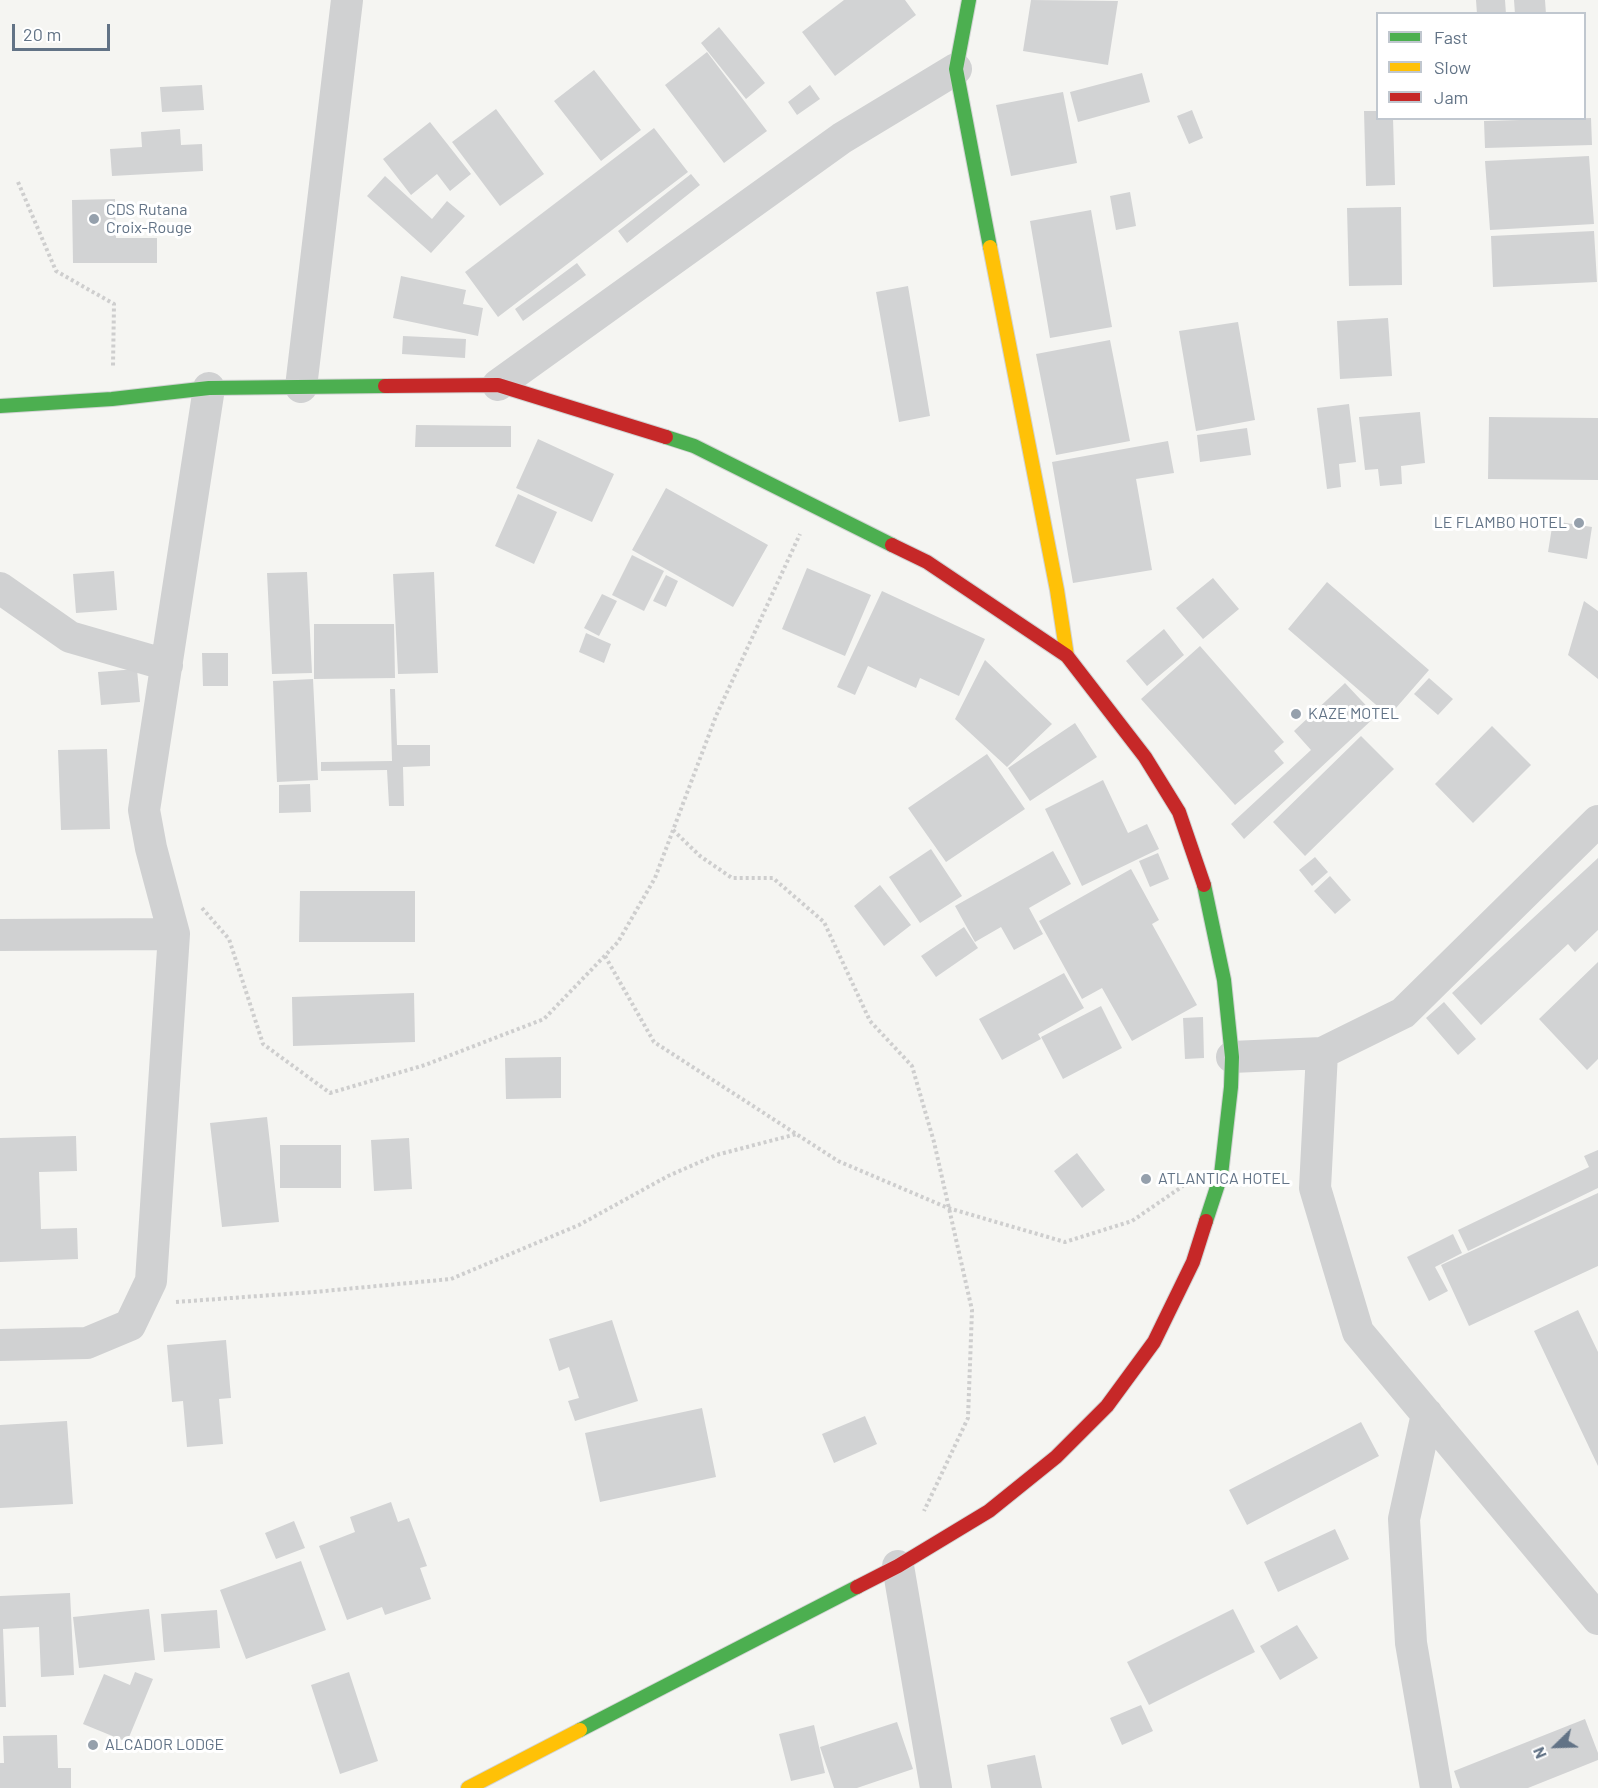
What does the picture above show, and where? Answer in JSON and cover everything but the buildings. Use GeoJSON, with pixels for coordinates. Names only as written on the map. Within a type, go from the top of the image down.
{"type":"FeatureCollection","features":[{"type":"Feature","properties":{"kind":"main road"},"geometry":{"type":"LineString","coordinates":[[969,0],[956,69],[1057,590],[1067,656]]}},
{"type":"Feature","properties":{"kind":"main road"},"geometry":{"type":"LineString","coordinates":[[0,406],[112,399],[209,388],[498,385],[694,446],[927,561],[1067,656],[1146,757],[1179,812],[1203,881],[1224,980],[1232,1057],[1221,1175],[1193,1262],[1154,1342],[1107,1406],[1056,1457],[989,1511],[898,1566],[468,1788]]}},
{"type":"Feature","properties":{"kind":"street"},"geometry":{"type":"LineString","coordinates":[[301,387],[347,0]]}},
{"type":"Feature","properties":{"kind":"street"},"geometry":{"type":"LineString","coordinates":[[498,385],[842,138],[956,69]]}},
{"type":"Feature","properties":{"kind":"street"},"geometry":{"type":"LineString","coordinates":[[0,1345],[87,1343],[130,1325],[151,1281],[174,934],[151,848],[144,810],[209,388]]}},
{"type":"Feature","properties":{"kind":"street"},"geometry":{"type":"LineString","coordinates":[[0,588],[70,637],[166,665]]}},
{"type":"Feature","properties":{"kind":"street"},"geometry":{"type":"LineString","coordinates":[[1232,1057],[1322,1053],[1403,1013],[1598,821]]}},
{"type":"Feature","properties":{"kind":"street"},"geometry":{"type":"LineString","coordinates":[[0,935],[174,934]]}},
{"type":"Feature","properties":{"kind":"street"},"geometry":{"type":"LineString","coordinates":[[1322,1053],[1316,1188],[1358,1332],[1598,1619]]}},
{"type":"Feature","properties":{"kind":"street"},"geometry":{"type":"LineString","coordinates":[[1427,1414],[1404,1519],[1411,1643],[1436,1788]]}},
{"type":"Feature","properties":{"kind":"street"},"geometry":{"type":"LineString","coordinates":[[898,1566],[936,1788]]}},
{"type":"Feature","properties":{"kind":"path"},"geometry":{"type":"LineString","coordinates":[[18,182],[56,271],[114,304],[112,399]]}},
{"type":"Feature","properties":{"kind":"path"},"geometry":{"type":"LineString","coordinates":[[201,906],[229,939],[263,1044],[330,1093],[425,1065],[544,1019],[618,942],[656,878],[716,716],[813,505]]}},
{"type":"Feature","properties":{"kind":"path"},"geometry":{"type":"LineString","coordinates":[[673,830],[700,856],[732,878],[773,878],[824,922],[870,1022],[912,1066],[934,1142],[972,1310],[968,1418],[923,1513]]}},
{"type":"Feature","properties":{"kind":"path"},"geometry":{"type":"LineString","coordinates":[[605,956],[654,1042],[838,1161],[948,1208],[1065,1242],[1132,1221],[1223,1158]]}},
{"type":"Feature","properties":{"kind":"path"},"geometry":{"type":"LineString","coordinates":[[139,1304],[314,1292],[451,1279],[579,1225],[668,1176],[716,1155],[797,1134]]}},
{"type":"Feature","properties":{"kind":"traffic: fast"},"geometry":{"type":"LineString","coordinates":[[969,0],[956,69],[990,247]]}},
{"type":"Feature","properties":{"kind":"traffic: fast"},"geometry":{"type":"LineString","coordinates":[[0,406],[112,399],[209,388],[385,386]]}},
{"type":"Feature","properties":{"kind":"traffic: fast"},"geometry":{"type":"LineString","coordinates":[[666,437],[694,446],[892,545]]}},
{"type":"Feature","properties":{"kind":"traffic: fast"},"geometry":{"type":"LineString","coordinates":[[1204,885],[1224,980],[1232,1057],[1221,1175],[1206,1221]]}},
{"type":"Feature","properties":{"kind":"traffic: fast"},"geometry":{"type":"LineString","coordinates":[[580,1730],[857,1587]]}},
{"type":"Feature","properties":{"kind":"traffic: slow"},"geometry":{"type":"LineString","coordinates":[[990,247],[1057,590],[1067,656]]}},
{"type":"Feature","properties":{"kind":"traffic: slow"},"geometry":{"type":"LineString","coordinates":[[468,1788],[580,1730]]}},
{"type":"Feature","properties":{"kind":"traffic: jam"},"geometry":{"type":"LineString","coordinates":[[385,386],[498,385],[666,437]]}},
{"type":"Feature","properties":{"kind":"traffic: jam"},"geometry":{"type":"LineString","coordinates":[[892,545],[927,562],[1067,656],[1145,757],[1179,812],[1204,885]]}},
{"type":"Feature","properties":{"kind":"traffic: jam"},"geometry":{"type":"LineString","coordinates":[[857,1587],[898,1566],[989,1511],[1056,1457],[1107,1406],[1154,1342],[1193,1262],[1206,1221]]}},
{"type":"Feature","properties":{"kind":"place","name":"CDS Rutana Croix-Rouge"},"geometry":{"type":"Point","coordinates":[94,219]}},
{"type":"Feature","properties":{"kind":"place","name":"LE FLAMBO HOTEL"},"geometry":{"type":"Point","coordinates":[1579,523]}},
{"type":"Feature","properties":{"kind":"place","name":"KAZE MOTEL"},"geometry":{"type":"Point","coordinates":[1296,714]}},
{"type":"Feature","properties":{"kind":"place","name":"ATLANTICA HOTEL"},"geometry":{"type":"Point","coordinates":[1146,1179]}},
{"type":"Feature","properties":{"kind":"place","name":"ALCADOR LODGE"},"geometry":{"type":"Point","coordinates":[93,1745]}}]}
